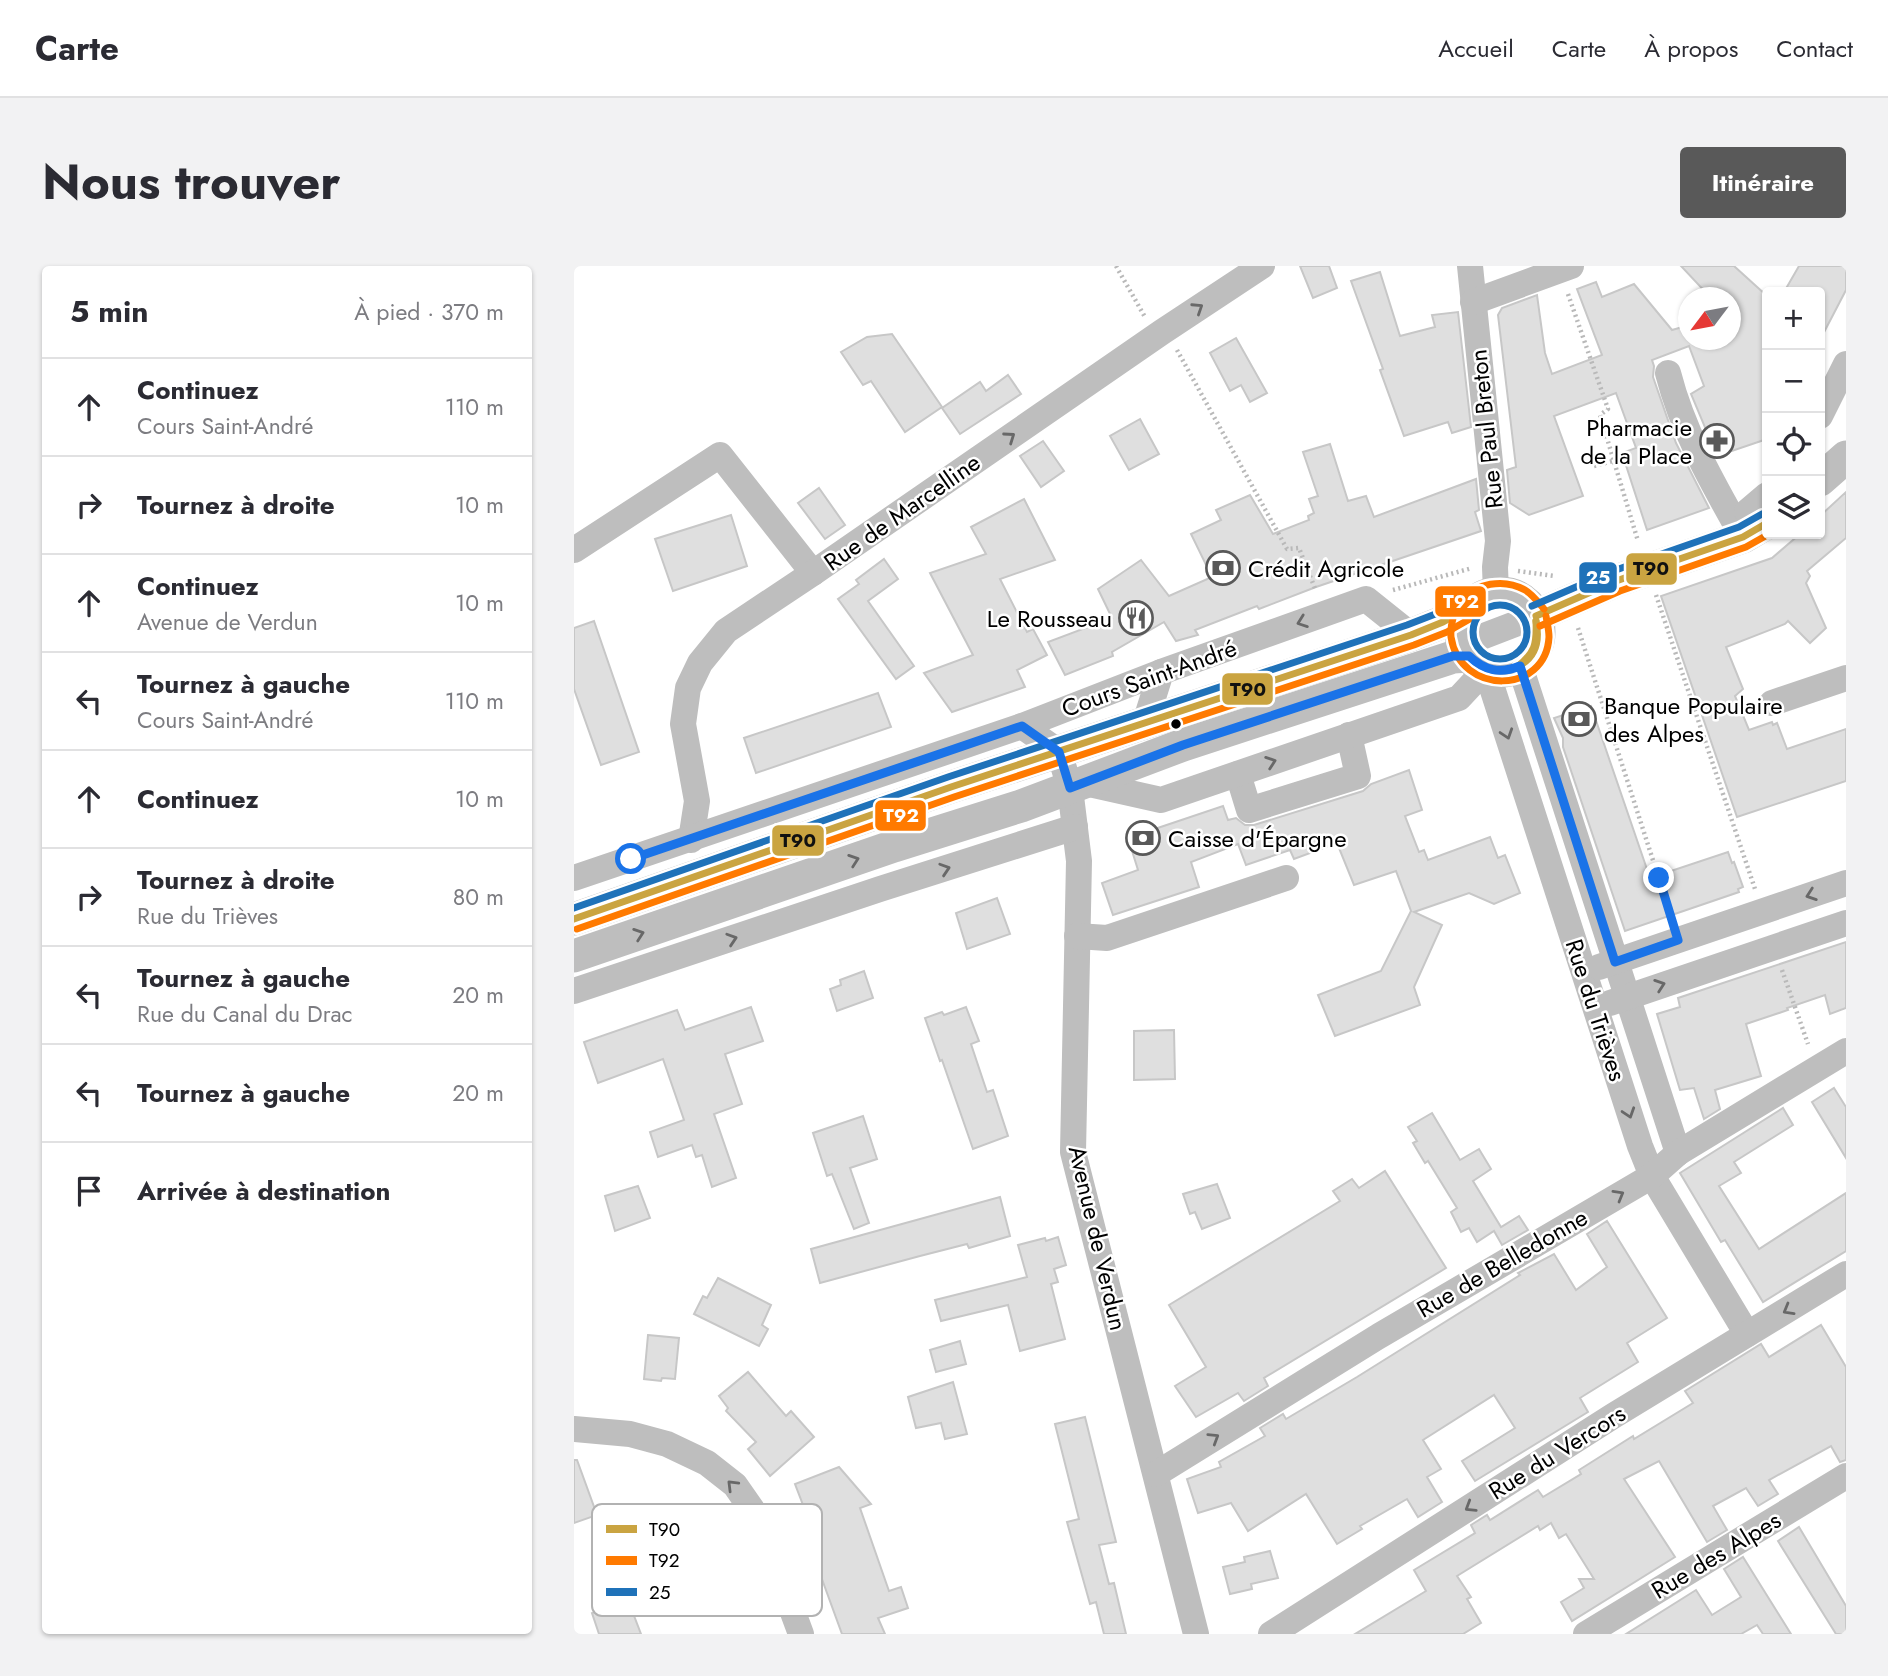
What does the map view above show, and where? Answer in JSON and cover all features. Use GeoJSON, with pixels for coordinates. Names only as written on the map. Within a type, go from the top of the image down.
{"type":"FeatureCollection","features":[{"type":"Feature","properties":{"kind":"main road"},"geometry":{"type":"LineString","coordinates":[[1825,476],[1846,457]]}},
{"type":"Feature","properties":{"kind":"main road"},"geometry":{"type":"LineString","coordinates":[[1536,616],[1756,517]]}},
{"type":"Feature","properties":{"kind":"main road"},"geometry":{"type":"LineString","coordinates":[[574,956],[894,846],[992,816],[1196,740],[1453,656],[1473,656],[1497,671],[1520,666],[1531,657],[1539,630],[1536,616],[1520,598],[1508,594],[1483,600],[1463,618],[1461,631],[1473,656]]}},
{"type":"Feature","properties":{"kind":"main road","name":"Cours Saint-André"},"geometry":{"type":"LineString","coordinates":[[574,919],[951,787],[1411,635],[1443,622],[1483,600]]}},
{"type":"Feature","properties":{"kind":"street","name":"Rue de Marcelline"},"geometry":{"type":"LineString","coordinates":[[691,840],[697,801],[683,724],[688,688],[700,663],[726,631],[1262,266]]}},
{"type":"Feature","properties":{"kind":"street","name":"Rue Paul Breton"},"geometry":{"type":"LineString","coordinates":[[1470,266],[1497,541],[1495,567],[1483,600]]}},
{"type":"Feature","properties":{"kind":"street"},"geometry":{"type":"LineString","coordinates":[[1473,302],[1565,268]]}},
{"type":"Feature","properties":{"kind":"street"},"geometry":{"type":"LineString","coordinates":[[1822,413],[1846,364]]}},
{"type":"Feature","properties":{"kind":"street"},"geometry":{"type":"LineString","coordinates":[[1668,373],[1676,406],[1712,484],[1756,517]]}},
{"type":"Feature","properties":{"kind":"street"},"geometry":{"type":"LineString","coordinates":[[574,550],[720,456],[813,573]]}},
{"type":"Feature","properties":{"kind":"street","name":"Cours Saint-André"},"geometry":{"type":"LineString","coordinates":[[574,878],[1022,726],[1161,672],[1366,599],[1411,635]]}},
{"type":"Feature","properties":{"kind":"street"},"geometry":{"type":"LineString","coordinates":[[1077,786],[1161,800],[1460,698],[1473,656],[1536,616]]}},
{"type":"Feature","properties":{"kind":"street","name":"Rue du Trièves"},"geometry":{"type":"LineString","coordinates":[[1473,656],[1584,972],[1652,1176],[1747,1334]]}},
{"type":"Feature","properties":{"kind":"street","name":"Rue du Trièves"},"geometry":{"type":"LineString","coordinates":[[1520,666],[1678,1153]]}},
{"type":"Feature","properties":{"kind":"street"},"geometry":{"type":"LineString","coordinates":[[1145,723],[1161,672]]}},
{"type":"Feature","properties":{"kind":"street"},"geometry":{"type":"LineString","coordinates":[[1772,703],[1846,678]]}},
{"type":"Feature","properties":{"kind":"street"},"geometry":{"type":"LineString","coordinates":[[1022,726],[1059,752]]}},
{"type":"Feature","properties":{"kind":"street"},"geometry":{"type":"LineString","coordinates":[[1238,774],[1249,810],[1358,776],[1349,736]]}},
{"type":"Feature","properties":{"kind":"street","name":"Avenue de Verdun"},"geometry":{"type":"LineString","coordinates":[[1059,752],[1077,786],[1079,861],[1073,1152],[1196,1634]]}},
{"type":"Feature","properties":{"kind":"street"},"geometry":{"type":"LineString","coordinates":[[574,991],[1076,827]]}},
{"type":"Feature","properties":{"kind":"street"},"geometry":{"type":"LineString","coordinates":[[880,889],[894,846]]}},
{"type":"Feature","properties":{"kind":"street"},"geometry":{"type":"LineString","coordinates":[[618,904],[631,859]]}},
{"type":"Feature","properties":{"kind":"street"},"geometry":{"type":"LineString","coordinates":[[1077,936],[1107,938],[1286,878]]}},
{"type":"Feature","properties":{"kind":"street"},"geometry":{"type":"LineString","coordinates":[[1584,972],[1846,883]]}},
{"type":"Feature","properties":{"kind":"street"},"geometry":{"type":"LineString","coordinates":[[1595,1008],[1846,923]]}},
{"type":"Feature","properties":{"kind":"street","name":"Rue de Belledonne"},"geometry":{"type":"LineString","coordinates":[[1156,1474],[1379,1336],[1652,1176],[1678,1153],[1846,1051]]}},
{"type":"Feature","properties":{"kind":"street","name":"Rue du Vercors"},"geometry":{"type":"LineString","coordinates":[[1270,1634],[1747,1334],[1846,1275]]}},
{"type":"Feature","properties":{"kind":"street"},"geometry":{"type":"LineString","coordinates":[[574,1429],[630,1434],[667,1444],[707,1463],[735,1485],[748,1504]]}},
{"type":"Feature","properties":{"kind":"street","name":"Rue des Alpes"},"geometry":{"type":"LineString","coordinates":[[1586,1634],[1846,1476]]}},
{"type":"Feature","properties":{"kind":"street"},"geometry":{"type":"LineString","coordinates":[[794,1616],[801,1634]]}},
{"type":"Feature","properties":{"kind":"path"},"geometry":{"type":"LineString","coordinates":[[1116,266],[1141,314],[1172,339],[1211,415],[1287,549],[1299,548],[1320,601]]}},
{"type":"Feature","properties":{"kind":"path"},"geometry":{"type":"LineString","coordinates":[[1565,268],[1608,409],[1600,415],[1638,541]]}},
{"type":"Feature","properties":{"kind":"path"},"geometry":{"type":"LineString","coordinates":[[1594,466],[1613,461]]}},
{"type":"Feature","properties":{"kind":"path"},"geometry":{"type":"LineString","coordinates":[[1651,583],[1763,911]]}},
{"type":"Feature","properties":{"kind":"path"},"geometry":{"type":"LineString","coordinates":[[1578,626],[1678,940]]}},
{"type":"Feature","properties":{"kind":"path"},"geometry":{"type":"LineString","coordinates":[[1774,947],[1807,1041],[1821,1066]]}},
{"type":"Feature","properties":{"kind":"building"},"geometry":{"type":"Polygon","coordinates":[[[1300,266],[1329,266],[1337,288],[1313,298],[1300,266]]]}},
{"type":"Feature","properties":{"kind":"building"},"geometry":{"type":"Polygon","coordinates":[[[1681,266],[1734,266],[1762,291],[1762,441],[1717,456],[1691,394],[1704,386],[1690,350],[1741,350],[1741,287],[1701,287],[1681,266]]]}},
{"type":"Feature","properties":{"kind":"building"},"geometry":{"type":"Polygon","coordinates":[[[1799,266],[1846,266],[1846,290],[1825,330],[1825,287],[1787,287],[1799,266]]]}},
{"type":"Feature","properties":{"kind":"building"},"geometry":{"type":"Polygon","coordinates":[[[1380,272],[1400,336],[1435,327],[1432,315],[1458,312],[1471,427],[1452,433],[1448,422],[1404,436],[1351,281],[1380,272]]]}},
{"type":"Feature","properties":{"kind":"building"},"geometry":{"type":"Polygon","coordinates":[[[1596,282],[1602,297],[1634,284],[1672,330],[1678,328],[1678,350],[1652,360],[1653,377],[1676,443],[1709,508],[1647,530],[1622,453],[1636,448],[1616,393],[1554,416],[1583,496],[1529,515],[1510,503],[1507,470],[1516,467],[1498,315],[1502,308],[1537,295],[1545,353],[1552,374],[1602,355],[1577,289],[1596,282]]]}},
{"type":"Feature","properties":{"kind":"building"},"geometry":{"type":"Polygon","coordinates":[[[892,334],[942,407],[905,432],[871,381],[863,385],[841,352],[867,337],[892,334]]]}},
{"type":"Feature","properties":{"kind":"building"},"geometry":{"type":"Polygon","coordinates":[[[1236,338],[1267,393],[1250,402],[1241,385],[1230,391],[1210,353],[1236,338]]]}},
{"type":"Feature","properties":{"kind":"building"},"geometry":{"type":"Polygon","coordinates":[[[1008,375],[1021,394],[960,434],[942,408],[980,382],[986,391],[1008,375]]]}},
{"type":"Feature","properties":{"kind":"building"},"geometry":{"type":"Polygon","coordinates":[[[1140,419],[1159,454],[1129,470],[1110,436],[1140,419]]]}},
{"type":"Feature","properties":{"kind":"building"},"geometry":{"type":"Polygon","coordinates":[[[1043,441],[1064,471],[1041,487],[1020,456],[1043,441]]]}},
{"type":"Feature","properties":{"kind":"building"},"geometry":{"type":"Polygon","coordinates":[[[1330,444],[1348,501],[1366,496],[1374,517],[1476,479],[1479,510],[1475,512],[1481,531],[1259,609],[1257,606],[1195,630],[1198,635],[1176,641],[1164,622],[1112,652],[1113,656],[1065,675],[1048,642],[1112,618],[1098,589],[1141,560],[1169,596],[1212,577],[1191,534],[1221,520],[1216,510],[1250,495],[1273,534],[1309,520],[1308,516],[1314,513],[1309,499],[1318,496],[1303,452],[1330,444]]]}},
{"type":"Feature","properties":{"kind":"building"},"geometry":{"type":"Polygon","coordinates":[[[819,488],[845,525],[825,539],[798,503],[819,488]]]}},
{"type":"Feature","properties":{"kind":"building"},"geometry":{"type":"Polygon","coordinates":[[[1846,492],[1846,538],[1807,571],[1810,576],[1806,583],[1826,628],[1810,643],[1788,621],[1726,647],[1743,689],[1735,696],[1749,730],[1772,722],[1773,725],[1777,723],[1787,749],[1846,729],[1846,781],[1737,817],[1661,596],[1772,558],[1794,539],[1825,539],[1825,511],[1846,492]]]}},
{"type":"Feature","properties":{"kind":"building"},"geometry":{"type":"Polygon","coordinates":[[[1024,499],[1055,560],[1000,579],[1027,632],[1033,629],[1047,655],[1017,670],[1025,687],[952,712],[924,673],[973,655],[930,573],[986,554],[971,527],[1024,499]]]}},
{"type":"Feature","properties":{"kind":"building"},"geometry":{"type":"Polygon","coordinates":[[[731,515],[747,566],[673,591],[655,539],[731,515]]]}},
{"type":"Feature","properties":{"kind":"building"},"geometry":{"type":"Polygon","coordinates":[[[884,559],[898,579],[868,601],[914,666],[896,679],[838,599],[859,584],[856,580],[884,559]]]}},
{"type":"Feature","properties":{"kind":"building"},"geometry":{"type":"Polygon","coordinates":[[[594,621],[639,752],[601,765],[574,689],[574,628],[594,621]]]}},
{"type":"Feature","properties":{"kind":"building"},"geometry":{"type":"Polygon","coordinates":[[[878,693],[891,727],[756,773],[744,738],[878,693]]]}},
{"type":"Feature","properties":{"kind":"building"},"geometry":{"type":"Polygon","coordinates":[[[1591,706],[1650,878],[1728,852],[1743,887],[1738,889],[1739,892],[1625,931],[1563,747],[1563,738],[1554,718],[1591,706]]]}},
{"type":"Feature","properties":{"kind":"building"},"geometry":{"type":"Polygon","coordinates":[[[1409,770],[1422,810],[1405,816],[1419,852],[1424,850],[1428,860],[1490,837],[1498,858],[1505,855],[1520,893],[1494,904],[1469,893],[1414,912],[1442,925],[1414,987],[1420,1005],[1335,1036],[1318,995],[1381,971],[1411,911],[1396,871],[1354,885],[1337,843],[1294,859],[1290,850],[1246,865],[1238,844],[1191,862],[1199,887],[1113,915],[1102,883],[1138,870],[1128,838],[1223,806],[1228,820],[1236,818],[1245,825],[1254,825],[1363,791],[1371,784],[1409,770]]]}},
{"type":"Feature","properties":{"kind":"building"},"geometry":{"type":"Polygon","coordinates":[[[997,898],[1010,934],[967,949],[956,913],[997,898]]]}},
{"type":"Feature","properties":{"kind":"building"},"geometry":{"type":"Polygon","coordinates":[[[1846,942],[1846,1008],[1830,1014],[1825,995],[1746,1024],[1761,1076],[1715,1090],[1720,1109],[1704,1119],[1694,1088],[1680,1090],[1657,1014],[1680,1007],[1678,998],[1846,942]]]}},
{"type":"Feature","properties":{"kind":"building"},"geometry":{"type":"Polygon","coordinates":[[[864,971],[873,998],[837,1011],[830,989],[841,985],[840,980],[864,971]]]}},
{"type":"Feature","properties":{"kind":"building"},"geometry":{"type":"Polygon","coordinates":[[[751,1007],[763,1041],[725,1054],[742,1104],[714,1114],[736,1178],[712,1187],[702,1155],[696,1157],[692,1145],[658,1157],[650,1132],[684,1120],[663,1059],[598,1083],[584,1042],[677,1010],[685,1030],[751,1007]]]}},
{"type":"Feature","properties":{"kind":"building"},"geometry":{"type":"Polygon","coordinates":[[[966,1007],[979,1041],[971,1044],[987,1092],[993,1090],[1008,1136],[973,1149],[925,1018],[966,1007]]]}},
{"type":"Feature","properties":{"kind":"building"},"geometry":{"type":"Polygon","coordinates":[[[1174,1030],[1175,1079],[1134,1080],[1134,1031],[1174,1030]]]}},
{"type":"Feature","properties":{"kind":"building"},"geometry":{"type":"Polygon","coordinates":[[[1834,1088],[1846,1107],[1846,1158],[1812,1102],[1834,1088]]]}},
{"type":"Feature","properties":{"kind":"building"},"geometry":{"type":"Polygon","coordinates":[[[1783,1108],[1793,1125],[1734,1162],[1741,1173],[1719,1186],[1759,1249],[1846,1193],[1846,1251],[1763,1302],[1725,1240],[1721,1242],[1680,1173],[1783,1108]]]}},
{"type":"Feature","properties":{"kind":"building"},"geometry":{"type":"Polygon","coordinates":[[[1432,1113],[1460,1160],[1479,1149],[1491,1169],[1473,1181],[1501,1227],[1519,1216],[1528,1230],[1502,1245],[1494,1231],[1477,1242],[1469,1228],[1461,1232],[1451,1212],[1457,1208],[1428,1161],[1425,1163],[1413,1143],[1417,1141],[1408,1127],[1432,1113]]]}},
{"type":"Feature","properties":{"kind":"building"},"geometry":{"type":"Polygon","coordinates":[[[863,1116],[877,1159],[850,1168],[869,1223],[854,1229],[832,1174],[827,1176],[813,1133],[863,1116]]]}},
{"type":"Feature","properties":{"kind":"building"},"geometry":{"type":"Polygon","coordinates":[[[1385,1171],[1446,1268],[1264,1378],[1268,1386],[1244,1401],[1238,1393],[1196,1417],[1175,1386],[1206,1367],[1169,1305],[1340,1201],[1333,1191],[1352,1179],[1359,1188],[1385,1171]]]}},
{"type":"Feature","properties":{"kind":"building"},"geometry":{"type":"Polygon","coordinates":[[[1217,1184],[1230,1218],[1202,1229],[1195,1212],[1190,1214],[1183,1194],[1217,1184]]]}},
{"type":"Feature","properties":{"kind":"building"},"geometry":{"type":"Polygon","coordinates":[[[638,1186],[650,1218],[615,1231],[605,1196],[638,1186]]]}},
{"type":"Feature","properties":{"kind":"building"},"geometry":{"type":"Polygon","coordinates":[[[1000,1197],[1010,1236],[969,1248],[967,1244],[820,1283],[811,1249],[1000,1197]]]}},
{"type":"Feature","properties":{"kind":"building"},"geometry":{"type":"Polygon","coordinates":[[[1607,1221],[1667,1318],[1627,1343],[1638,1362],[1580,1398],[1588,1412],[1475,1481],[1462,1461],[1515,1428],[1494,1395],[1423,1440],[1441,1469],[1427,1477],[1442,1502],[1418,1517],[1407,1499],[1360,1526],[1362,1529],[1337,1544],[1306,1494],[1248,1531],[1231,1503],[1198,1513],[1187,1479],[1221,1467],[1219,1462],[1265,1436],[1260,1428],[1283,1414],[1286,1419],[1357,1377],[1520,1275],[1518,1273],[1554,1254],[1576,1290],[1607,1267],[1587,1234],[1607,1221]]]}},
{"type":"Feature","properties":{"kind":"building"},"geometry":{"type":"Polygon","coordinates":[[[1058,1237],[1066,1265],[1054,1269],[1058,1282],[1051,1284],[1065,1339],[1020,1351],[1008,1305],[941,1321],[935,1300],[1027,1277],[1018,1245],[1058,1237]]]}},
{"type":"Feature","properties":{"kind":"building"},"geometry":{"type":"Polygon","coordinates":[[[718,1278],[771,1305],[762,1325],[768,1329],[759,1346],[694,1314],[703,1296],[707,1298],[718,1278]]]}},
{"type":"Feature","properties":{"kind":"building"},"geometry":{"type":"Polygon","coordinates":[[[1821,1325],[1846,1367],[1846,1460],[1840,1462],[1831,1446],[1769,1480],[1778,1494],[1758,1506],[1746,1488],[1713,1506],[1727,1530],[1707,1542],[1659,1461],[1624,1479],[1675,1557],[1572,1621],[1561,1602],[1584,1588],[1579,1579],[1594,1579],[1566,1534],[1559,1538],[1551,1523],[1540,1530],[1538,1526],[1457,1576],[1471,1597],[1467,1599],[1481,1623],[1463,1634],[1355,1634],[1426,1591],[1414,1570],[1475,1533],[1471,1525],[1487,1515],[1490,1520],[1538,1490],[1543,1497],[1581,1474],[1579,1470],[1693,1403],[1685,1391],[1761,1344],[1769,1357],[1821,1325]]]}},
{"type":"Feature","properties":{"kind":"building"},"geometry":{"type":"Polygon","coordinates":[[[648,1335],[679,1338],[675,1379],[644,1379],[648,1335]]]}},
{"type":"Feature","properties":{"kind":"building"},"geometry":{"type":"Polygon","coordinates":[[[960,1341],[966,1364],[936,1372],[930,1350],[960,1341]]]}},
{"type":"Feature","properties":{"kind":"building"},"geometry":{"type":"Polygon","coordinates":[[[748,1372],[786,1416],[791,1411],[814,1437],[770,1476],[748,1449],[756,1442],[726,1411],[728,1408],[719,1396],[748,1372]]]}},
{"type":"Feature","properties":{"kind":"building"},"geometry":{"type":"Polygon","coordinates":[[[953,1382],[967,1434],[945,1439],[941,1423],[916,1428],[908,1397],[953,1382]]]}},
{"type":"Feature","properties":{"kind":"building"},"geometry":{"type":"Polygon","coordinates":[[[1085,1417],[1116,1542],[1099,1545],[1109,1584],[1114,1583],[1126,1634],[1104,1634],[1096,1602],[1090,1604],[1067,1522],[1079,1519],[1055,1424],[1085,1417]]]}},
{"type":"Feature","properties":{"kind":"building"},"geometry":{"type":"Polygon","coordinates":[[[574,1460],[577,1460],[593,1504],[592,1517],[574,1523],[574,1460]]]}},
{"type":"Feature","properties":{"kind":"building"},"geometry":{"type":"Polygon","coordinates":[[[839,1467],[871,1504],[860,1508],[889,1591],[901,1587],[908,1608],[878,1618],[885,1634],[842,1634],[822,1579],[822,1504],[803,1504],[795,1484],[839,1467]]]}},
{"type":"Feature","properties":{"kind":"building"},"geometry":{"type":"Polygon","coordinates":[[[1799,1527],[1846,1606],[1846,1634],[1836,1634],[1778,1541],[1799,1527]]]}},
{"type":"Feature","properties":{"kind":"building"},"geometry":{"type":"Polygon","coordinates":[[[1270,1551],[1278,1578],[1251,1584],[1252,1589],[1230,1594],[1223,1567],[1245,1562],[1244,1557],[1270,1551]]]}},
{"type":"Feature","properties":{"kind":"building"},"geometry":{"type":"Polygon","coordinates":[[[1743,1557],[1791,1634],[1763,1634],[1757,1625],[1741,1634],[1626,1634],[1696,1590],[1712,1615],[1741,1597],[1724,1569],[1743,1557]]]}},
{"type":"Feature","properties":{"kind":"building"},"geometry":{"type":"Polygon","coordinates":[[[593,1616],[634,1616],[641,1634],[599,1634],[593,1616]]]}},
{"type":"Feature","properties":{"kind":"transit line","name":"25"},"geometry":{"type":"LineString","coordinates":[[1532,606],[1613,571],[1739,527],[1762,514]]}},
{"type":"Feature","properties":{"kind":"transit line","name":"T90"},"geometry":{"type":"LineString","coordinates":[[1536,616],[1616,581],[1743,537],[1762,526]]}},
{"type":"Feature","properties":{"kind":"transit line","name":"T92"},"geometry":{"type":"LineString","coordinates":[[1540,626],[1620,591],[1746,547],[1762,538]]}},
{"type":"Feature","properties":{"kind":"transit line","name":"T92"},"geometry":{"type":"LineString","coordinates":[[1544,609],[1530,594],[1517,586],[1499,583],[1482,586],[1461,601],[1454,614],[1451,637],[1458,656],[1470,670],[1485,678],[1502,681],[1519,678],[1534,670],[1544,656],[1549,637],[1546,616]]}},
{"type":"Feature","properties":{"kind":"transit line","name":"25"},"geometry":{"type":"LineString","coordinates":[[574,908],[948,777],[1407,625],[1438,613],[1465,598]]}},
{"type":"Feature","properties":{"kind":"transit line","name":"25"},"geometry":{"type":"LineString","coordinates":[[1500,605],[1519,613],[1527,632],[1519,651],[1500,659],[1481,651],[1473,632],[1481,613],[1500,605]]}},
{"type":"Feature","properties":{"kind":"transit line","name":"T90"},"geometry":{"type":"LineString","coordinates":[[574,919],[951,787],[1411,635],[1470,607]]}},
{"type":"Feature","properties":{"kind":"transit line","name":"T92"},"geometry":{"type":"LineString","coordinates":[[577,929],[954,797],[1414,645],[1447,632],[1475,616]]}},
{"type":"Feature","properties":{"kind":"transit line","name":"T90"},"geometry":{"type":"LineString","coordinates":[[1517,667],[1534,647],[1536,621]]}},
{"type":"Feature","properties":{"kind":"transit line","name":"T90"},"geometry":{"type":"LineString","coordinates":[[1517,667],[1529,659],[1535,648],[1536,621]]}},
{"type":"Feature","properties":{"kind":"place","name":"Pharmacie de la Place"},"geometry":{"type":"Point","coordinates":[1717,441]}},
{"type":"Feature","properties":{"kind":"place","name":"Crédit Agricole"},"geometry":{"type":"Point","coordinates":[1223,568]}},
{"type":"Feature","properties":{"kind":"place","name":"Le Rousseau"},"geometry":{"type":"Point","coordinates":[1136,618]}},
{"type":"Feature","properties":{"kind":"place","name":"Banque Populaire des Alpes"},"geometry":{"type":"Point","coordinates":[1579,719]}},
{"type":"Feature","properties":{"kind":"place","name":"Caisse d'Épargne"},"geometry":{"type":"Point","coordinates":[1143,838]}},
{"type":"Feature","properties":{"kind":"route"},"geometry":{"type":"LineString","coordinates":[[631,859],[1022,726],[1059,752],[1070,788],[1183,745],[1453,656],[1469,656],[1486,668],[1497,671],[1520,666],[1615,962],[1678,940],[1659,878]]}}]}
